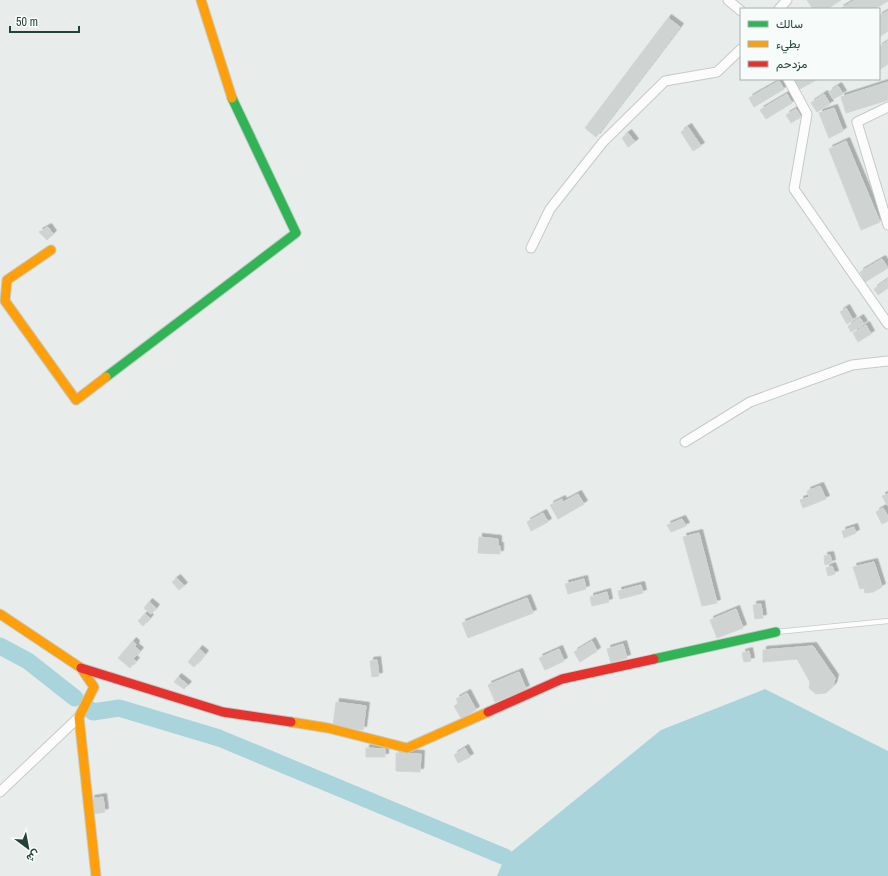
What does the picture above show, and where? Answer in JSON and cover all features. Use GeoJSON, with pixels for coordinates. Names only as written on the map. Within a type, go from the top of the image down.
{"type":"FeatureCollection","features":[{"type":"Feature","properties":{"kind":"street"},"geometry":{"type":"LineString","coordinates":[[51,250],[7,280],[5,301],[76,400],[296,233],[234,104],[201,0]]}},
{"type":"Feature","properties":{"kind":"street"},"geometry":{"type":"LineString","coordinates":[[728,0],[740,10]]}},
{"type":"Feature","properties":{"kind":"street"},"geometry":{"type":"LineString","coordinates":[[780,8],[787,0]]}},
{"type":"Feature","properties":{"kind":"street"},"geometry":{"type":"LineString","coordinates":[[531,248],[550,209],[603,142],[664,81],[717,72],[740,50]]}},
{"type":"Feature","properties":{"kind":"street"},"geometry":{"type":"LineString","coordinates":[[789,80],[807,114],[794,189],[888,324]]}},
{"type":"Feature","properties":{"kind":"street"},"geometry":{"type":"LineString","coordinates":[[888,107],[857,122],[888,225]]}},
{"type":"Feature","properties":{"kind":"street"},"geometry":{"type":"LineString","coordinates":[[685,442],[750,402],[852,365],[888,362]]}},
{"type":"Feature","properties":{"kind":"street"},"geometry":{"type":"LineString","coordinates":[[0,614],[81,668],[223,712],[328,728],[407,748],[562,679],[776,632]]}},
{"type":"Feature","properties":{"kind":"street"},"geometry":{"type":"LineString","coordinates":[[0,792],[79,717],[94,687],[81,668]]}},
{"type":"Feature","properties":{"kind":"street"},"geometry":{"type":"LineString","coordinates":[[79,717],[96,876]]}},
{"type":"Feature","properties":{"kind":"lane"},"geometry":{"type":"LineString","coordinates":[[776,632],[888,621]]}},
{"type":"Feature","properties":{"kind":"water"},"geometry":{"type":"Polygon","coordinates":[[[765,689],[888,751],[888,876],[497,876],[505,857],[661,730],[765,689]]]}},
{"type":"Feature","properties":{"kind":"building"},"geometry":{"type":"Polygon","coordinates":[[[807,0],[841,0],[829,8],[812,8],[807,0]]]}},
{"type":"Feature","properties":{"kind":"building"},"geometry":{"type":"Polygon","coordinates":[[[855,0],[888,0],[876,8],[842,8],[855,0]]]}},
{"type":"Feature","properties":{"kind":"building"},"geometry":{"type":"Polygon","coordinates":[[[888,11],[888,31],[880,36],[880,15],[888,11]]]}},
{"type":"Feature","properties":{"kind":"building"},"geometry":{"type":"Polygon","coordinates":[[[668,18],[680,27],[596,137],[585,128],[668,18]]]}},
{"type":"Feature","properties":{"kind":"building"},"geometry":{"type":"Polygon","coordinates":[[[888,41],[888,64],[880,69],[880,46],[888,41]]]}},
{"type":"Feature","properties":{"kind":"building"},"geometry":{"type":"Polygon","coordinates":[[[793,80],[816,80],[798,90],[793,80]]]}},
{"type":"Feature","properties":{"kind":"building"},"geometry":{"type":"Polygon","coordinates":[[[779,81],[784,89],[754,107],[749,98],[779,81]]]}},
{"type":"Feature","properties":{"kind":"building"},"geometry":{"type":"Polygon","coordinates":[[[888,82],[888,100],[846,113],[841,97],[888,82]]]}},
{"type":"Feature","properties":{"kind":"building"},"geometry":{"type":"Polygon","coordinates":[[[838,86],[843,94],[833,99],[829,92],[838,86]]]}},
{"type":"Feature","properties":{"kind":"building"},"geometry":{"type":"Polygon","coordinates":[[[787,94],[792,103],[766,119],[760,110],[787,94]]]}},
{"type":"Feature","properties":{"kind":"building"},"geometry":{"type":"Polygon","coordinates":[[[824,94],[830,104],[817,112],[811,103],[824,94]]]}},
{"type":"Feature","properties":{"kind":"building"},"geometry":{"type":"Polygon","coordinates":[[[834,108],[843,131],[829,138],[819,113],[834,108]]]}},
{"type":"Feature","properties":{"kind":"building"},"geometry":{"type":"Polygon","coordinates":[[[796,109],[801,117],[791,123],[786,115],[796,109]]]}},
{"type":"Feature","properties":{"kind":"building"},"geometry":{"type":"Polygon","coordinates":[[[688,127],[701,146],[693,151],[681,132],[688,127]]]}},
{"type":"Feature","properties":{"kind":"building"},"geometry":{"type":"Polygon","coordinates":[[[628,133],[635,142],[628,147],[622,138],[628,133]]]}},
{"type":"Feature","properties":{"kind":"building"},"geometry":{"type":"Polygon","coordinates":[[[846,141],[880,222],[861,230],[829,149],[846,141]]]}},
{"type":"Feature","properties":{"kind":"building"},"geometry":{"type":"Polygon","coordinates":[[[48,227],[53,234],[47,240],[39,232],[48,227]]]}},
{"type":"Feature","properties":{"kind":"building"},"geometry":{"type":"Polygon","coordinates":[[[882,259],[888,268],[865,282],[860,272],[882,259]]]}},
{"type":"Feature","properties":{"kind":"building"},"geometry":{"type":"Polygon","coordinates":[[[888,279],[888,288],[878,295],[874,289],[888,279]]]}},
{"type":"Feature","properties":{"kind":"building"},"geometry":{"type":"Polygon","coordinates":[[[846,308],[853,320],[847,324],[840,312],[846,308]]]}},
{"type":"Feature","properties":{"kind":"building"},"geometry":{"type":"Polygon","coordinates":[[[860,318],[864,324],[851,332],[848,326],[860,318]]]}},
{"type":"Feature","properties":{"kind":"building"},"geometry":{"type":"Polygon","coordinates":[[[866,325],[871,334],[858,342],[853,333],[866,325]]]}},
{"type":"Feature","properties":{"kind":"building"},"geometry":{"type":"Polygon","coordinates":[[[820,486],[826,499],[803,508],[800,500],[809,497],[807,491],[820,486]]]}},
{"type":"Feature","properties":{"kind":"building"},"geometry":{"type":"Polygon","coordinates":[[[578,494],[584,504],[558,519],[550,505],[562,499],[563,502],[578,494]]]}},
{"type":"Feature","properties":{"kind":"building"},"geometry":{"type":"Polygon","coordinates":[[[888,494],[888,504],[887,505],[882,496],[888,494]]]}},
{"type":"Feature","properties":{"kind":"building"},"geometry":{"type":"Polygon","coordinates":[[[883,508],[888,516],[888,521],[882,524],[876,512],[883,508]]]}},
{"type":"Feature","properties":{"kind":"building"},"geometry":{"type":"Polygon","coordinates":[[[543,513],[548,522],[531,531],[527,522],[543,513]]]}},
{"type":"Feature","properties":{"kind":"building"},"geometry":{"type":"Polygon","coordinates":[[[682,519],[686,526],[671,532],[667,525],[682,519]]]}},
{"type":"Feature","properties":{"kind":"building"},"geometry":{"type":"Polygon","coordinates":[[[854,527],[856,533],[844,538],[842,531],[854,527]]]}},
{"type":"Feature","properties":{"kind":"building"},"geometry":{"type":"Polygon","coordinates":[[[699,533],[717,603],[702,606],[683,537],[699,533]]]}},
{"type":"Feature","properties":{"kind":"building"},"geometry":{"type":"Polygon","coordinates":[[[479,537],[498,539],[500,554],[478,553],[479,537]]]}},
{"type":"Feature","properties":{"kind":"building"},"geometry":{"type":"Polygon","coordinates":[[[830,555],[832,563],[825,565],[824,556],[830,555]]]}},
{"type":"Feature","properties":{"kind":"building"},"geometry":{"type":"Polygon","coordinates":[[[874,562],[882,587],[873,592],[865,593],[864,588],[860,589],[853,567],[874,562]]]}},
{"type":"Feature","properties":{"kind":"building"},"geometry":{"type":"Polygon","coordinates":[[[832,566],[835,574],[828,576],[826,568],[832,566]]]}},
{"type":"Feature","properties":{"kind":"building"},"geometry":{"type":"Polygon","coordinates":[[[177,578],[184,586],[179,590],[172,582],[177,578]]]}},
{"type":"Feature","properties":{"kind":"building"},"geometry":{"type":"Polygon","coordinates":[[[584,579],[586,589],[568,594],[565,584],[584,579]]]}},
{"type":"Feature","properties":{"kind":"building"},"geometry":{"type":"Polygon","coordinates":[[[641,585],[643,593],[620,599],[618,591],[641,585]]]}},
{"type":"Feature","properties":{"kind":"building"},"geometry":{"type":"Polygon","coordinates":[[[607,592],[609,602],[592,606],[590,597],[607,592]]]}},
{"type":"Feature","properties":{"kind":"building"},"geometry":{"type":"Polygon","coordinates":[[[527,598],[533,613],[468,638],[462,623],[527,598]]]}},
{"type":"Feature","properties":{"kind":"building"},"geometry":{"type":"Polygon","coordinates":[[[149,602],[156,608],[151,614],[144,608],[149,602]]]}},
{"type":"Feature","properties":{"kind":"building"},"geometry":{"type":"Polygon","coordinates":[[[761,604],[763,618],[755,619],[753,605],[761,604]]]}},
{"type":"Feature","properties":{"kind":"building"},"geometry":{"type":"Polygon","coordinates":[[[736,609],[743,628],[717,638],[710,620],[736,609]]]}},
{"type":"Feature","properties":{"kind":"building"},"geometry":{"type":"Polygon","coordinates":[[[145,614],[150,618],[143,626],[138,621],[145,614]]]}},
{"type":"Feature","properties":{"kind":"building"},"geometry":{"type":"Polygon","coordinates":[[[133,641],[136,644],[135,647],[140,651],[133,659],[136,661],[130,668],[118,658],[133,641]]]}},
{"type":"Feature","properties":{"kind":"building"},"geometry":{"type":"Polygon","coordinates":[[[592,641],[597,651],[580,662],[574,652],[592,641]]]}},
{"type":"Feature","properties":{"kind":"building"},"geometry":{"type":"Polygon","coordinates":[[[623,644],[627,658],[611,663],[607,649],[623,644]]]}},
{"type":"Feature","properties":{"kind":"building"},"geometry":{"type":"Polygon","coordinates":[[[813,646],[835,678],[833,686],[826,693],[816,694],[809,688],[810,682],[797,659],[763,662],[763,650],[813,646]]]}},
{"type":"Feature","properties":{"kind":"building"},"geometry":{"type":"Polygon","coordinates":[[[199,649],[205,654],[194,667],[188,662],[199,649]]]}},
{"type":"Feature","properties":{"kind":"building"},"geometry":{"type":"Polygon","coordinates":[[[559,649],[564,661],[545,670],[539,658],[559,649]]]}},
{"type":"Feature","properties":{"kind":"building"},"geometry":{"type":"Polygon","coordinates":[[[749,651],[751,661],[744,662],[742,653],[749,651]]]}},
{"type":"Feature","properties":{"kind":"building"},"geometry":{"type":"Polygon","coordinates":[[[377,660],[379,676],[372,677],[370,661],[377,660]]]}},
{"type":"Feature","properties":{"kind":"building"},"geometry":{"type":"Polygon","coordinates":[[[519,672],[526,689],[495,702],[488,685],[519,672]]]}},
{"type":"Feature","properties":{"kind":"building"},"geometry":{"type":"Polygon","coordinates":[[[178,677],[188,685],[184,689],[174,682],[178,677]]]}},
{"type":"Feature","properties":{"kind":"building"},"geometry":{"type":"Polygon","coordinates":[[[467,693],[476,710],[461,718],[454,706],[459,703],[456,699],[467,693]]]}},
{"type":"Feature","properties":{"kind":"building"},"geometry":{"type":"Polygon","coordinates":[[[336,702],[366,706],[363,730],[333,726],[336,702]]]}},
{"type":"Feature","properties":{"kind":"building"},"geometry":{"type":"Polygon","coordinates":[[[366,748],[385,749],[385,757],[366,757],[366,748]]]}},
{"type":"Feature","properties":{"kind":"building"},"geometry":{"type":"Polygon","coordinates":[[[465,748],[470,757],[458,763],[454,755],[465,748]]]}},
{"type":"Feature","properties":{"kind":"building"},"geometry":{"type":"Polygon","coordinates":[[[396,753],[421,754],[420,772],[396,771],[396,753]]]}},
{"type":"Feature","properties":{"kind":"building"},"geometry":{"type":"Polygon","coordinates":[[[103,797],[105,812],[93,814],[91,799],[103,797]]]}},
{"type":"Feature","properties":{"kind":"waterway"},"geometry":{"type":"LineString","coordinates":[[0,646],[28,661],[75,698]]}},
{"type":"Feature","properties":{"kind":"waterway"},"geometry":{"type":"LineString","coordinates":[[89,709],[93,712],[119,708],[219,738],[505,857]]}},
{"type":"Feature","properties":{"kind":"traffic: fast"},"geometry":{"type":"LineString","coordinates":[[106,377],[296,233],[232,98]]}},
{"type":"Feature","properties":{"kind":"traffic: fast"},"geometry":{"type":"LineString","coordinates":[[654,659],[776,632]]}},
{"type":"Feature","properties":{"kind":"traffic: slow"},"geometry":{"type":"LineString","coordinates":[[201,0],[232,98]]}},
{"type":"Feature","properties":{"kind":"traffic: slow"},"geometry":{"type":"LineString","coordinates":[[51,250],[7,280],[5,301],[76,400],[106,377]]}},
{"type":"Feature","properties":{"kind":"traffic: slow"},"geometry":{"type":"LineString","coordinates":[[0,614],[81,668],[94,687],[79,717],[96,876]]}},
{"type":"Feature","properties":{"kind":"traffic: slow"},"geometry":{"type":"LineString","coordinates":[[291,722],[328,728],[407,748],[488,712]]}},
{"type":"Feature","properties":{"kind":"traffic: jam"},"geometry":{"type":"LineString","coordinates":[[488,712],[562,679],[654,659]]}},
{"type":"Feature","properties":{"kind":"traffic: jam"},"geometry":{"type":"LineString","coordinates":[[81,668],[223,712],[291,722]]}}]}
